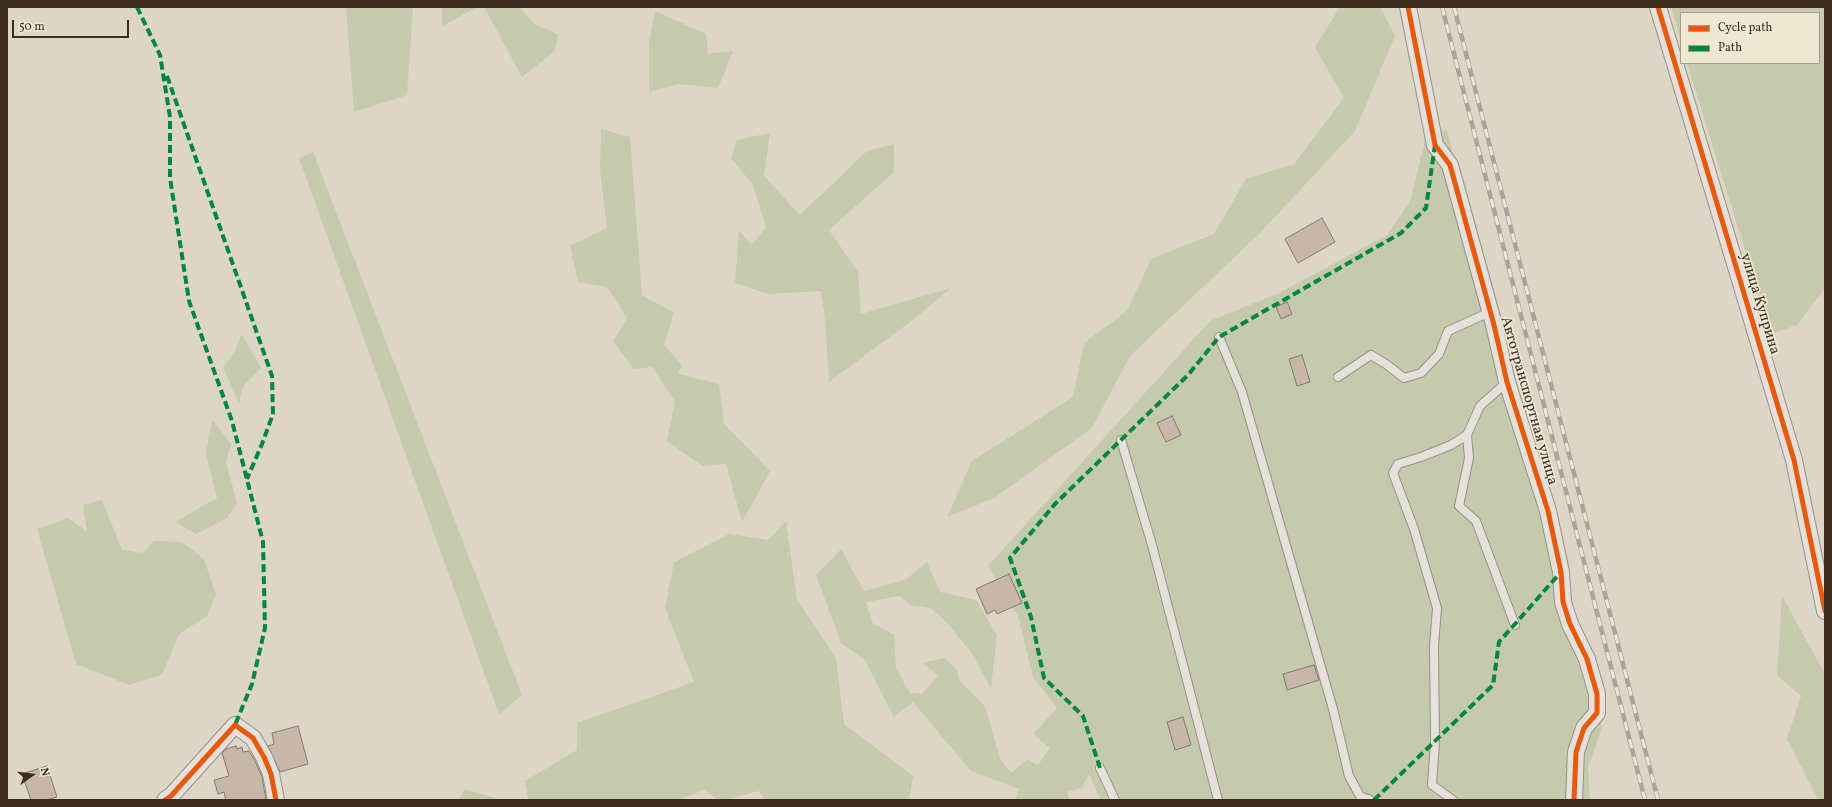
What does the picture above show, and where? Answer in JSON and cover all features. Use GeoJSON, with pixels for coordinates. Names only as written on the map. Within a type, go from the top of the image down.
{"type":"FeatureCollection","features":[{"type":"Feature","properties":{"kind":"street","name":"Автотранспортная улица"},"geometry":{"type":"LineString","coordinates":[[1408,7],[1435,145],[1450,165],[1490,312],[1507,382],[1548,511],[1561,572],[1564,602],[1570,624],[1587,659],[1597,694],[1597,713],[1584,728],[1576,752],[1574,800]]}},
{"type":"Feature","properties":{"kind":"street","name":"улица Куприна"},"geometry":{"type":"LineString","coordinates":[[1658,7],[1794,460],[1825,611]]}},
{"type":"Feature","properties":{"kind":"street"},"geometry":{"type":"LineString","coordinates":[[165,800],[171,796],[235,725],[253,738],[264,757],[271,774],[276,800]]}},
{"type":"Feature","properties":{"kind":"lane"},"geometry":{"type":"LineString","coordinates":[[1338,378],[1371,356],[1386,364],[1404,378],[1421,373],[1439,354],[1448,332],[1490,312]]}},
{"type":"Feature","properties":{"kind":"lane"},"geometry":{"type":"LineString","coordinates":[[1219,337],[1242,392],[1333,709],[1349,776],[1360,796],[1370,800]]}},
{"type":"Feature","properties":{"kind":"lane"},"geometry":{"type":"LineString","coordinates":[[1507,382],[1480,406],[1467,435],[1469,458],[1459,506],[1476,521],[1515,625]]}},
{"type":"Feature","properties":{"kind":"lane"},"geometry":{"type":"LineString","coordinates":[[1453,800],[1432,785],[1435,742],[1434,646],[1437,608],[1414,529],[1393,473],[1398,464],[1451,445],[1467,435]]}},
{"type":"Feature","properties":{"kind":"lane"},"geometry":{"type":"LineString","coordinates":[[1121,440],[1152,546],[1218,800]]}},
{"type":"Feature","properties":{"kind":"lane"},"geometry":{"type":"LineString","coordinates":[[1100,768],[1115,800]]}},
{"type":"Feature","properties":{"kind":"green space"},"geometry":{"type":"Polygon","coordinates":[[[346,7],[413,7],[407,95],[354,112],[346,7]]]}},
{"type":"Feature","properties":{"kind":"green space"},"geometry":{"type":"Polygon","coordinates":[[[442,7],[477,7],[442,26],[442,7]]]}},
{"type":"Feature","properties":{"kind":"green space"},"geometry":{"type":"Polygon","coordinates":[[[484,7],[519,7],[536,25],[558,34],[555,51],[522,77],[484,7]]]}},
{"type":"Feature","properties":{"kind":"green space"},"geometry":{"type":"Polygon","coordinates":[[[1340,7],[1380,7],[1395,36],[1355,131],[1261,232],[1130,356],[1092,428],[994,498],[947,517],[972,461],[1073,397],[1084,343],[1127,311],[1151,259],[1214,234],[1246,179],[1294,164],[1344,98],[1315,47],[1340,7]]]}},
{"type":"Feature","properties":{"kind":"green space"},"geometry":{"type":"Polygon","coordinates":[[[1671,7],[1825,7],[1825,288],[1797,325],[1771,334],[1687,64],[1820,64],[1820,12],[1680,12],[1680,38],[1671,7]]]}},
{"type":"Feature","properties":{"kind":"green space"},"geometry":{"type":"Polygon","coordinates":[[[655,11],[706,34],[708,54],[733,51],[718,88],[679,84],[649,92],[649,43],[655,11]]]}},
{"type":"Feature","properties":{"kind":"green space"},"geometry":{"type":"Polygon","coordinates":[[[601,129],[630,137],[642,295],[674,313],[664,345],[682,365],[678,374],[719,384],[724,424],[770,471],[742,522],[726,464],[703,466],[667,441],[675,402],[652,367],[634,369],[613,341],[627,318],[607,287],[578,282],[570,246],[607,228],[600,170],[601,129]]]}},
{"type":"Feature","properties":{"kind":"green space"},"geometry":{"type":"Polygon","coordinates":[[[1447,130],[1575,613],[1602,727],[1588,769],[1590,800],[1100,800],[1089,774],[1082,788],[1067,792],[1070,800],[1015,800],[1019,789],[971,771],[913,702],[894,717],[865,660],[841,643],[816,575],[841,549],[864,591],[905,580],[927,562],[940,592],[976,600],[997,635],[991,688],[971,652],[948,624],[931,608],[910,605],[900,596],[866,602],[873,624],[894,634],[896,668],[910,693],[922,694],[938,675],[922,663],[944,658],[957,670],[959,680],[985,706],[1000,759],[1011,773],[1027,760],[1038,765],[1050,748],[1033,734],[1057,708],[1033,677],[1018,616],[988,566],[1210,321],[1279,293],[1387,235],[1410,202],[1426,136],[1447,130]]]}},
{"type":"Feature","properties":{"kind":"green space"},"geometry":{"type":"Polygon","coordinates":[[[770,133],[764,176],[800,215],[867,151],[894,144],[894,172],[829,230],[858,272],[861,314],[951,288],[914,319],[829,382],[825,318],[821,291],[768,294],[735,283],[739,231],[752,245],[766,227],[753,185],[731,158],[737,140],[770,133]]]}},
{"type":"Feature","properties":{"kind":"green space"},"geometry":{"type":"Polygon","coordinates":[[[313,152],[522,695],[499,714],[299,158],[313,152]]]}},
{"type":"Feature","properties":{"kind":"green space"},"geometry":{"type":"Polygon","coordinates":[[[241,336],[243,336],[261,368],[243,386],[239,404],[223,367],[235,351],[241,336]]]}},
{"type":"Feature","properties":{"kind":"green space"},"geometry":{"type":"Polygon","coordinates":[[[212,419],[231,444],[226,462],[237,503],[227,518],[196,534],[175,522],[217,498],[206,454],[212,419]]]}},
{"type":"Feature","properties":{"kind":"green space"},"geometry":{"type":"Polygon","coordinates":[[[102,500],[122,550],[143,553],[154,541],[182,542],[204,559],[216,595],[207,616],[179,634],[162,675],[129,685],[76,664],[37,529],[68,518],[87,531],[83,505],[102,500]]]}},
{"type":"Feature","properties":{"kind":"green space"},"geometry":{"type":"Polygon","coordinates":[[[786,521],[797,600],[836,658],[844,724],[913,776],[909,800],[765,800],[759,791],[726,800],[718,800],[704,790],[678,800],[528,800],[525,781],[577,750],[577,723],[694,682],[665,608],[674,562],[729,534],[768,540],[786,521]]]}},
{"type":"Feature","properties":{"kind":"green space"},"geometry":{"type":"Polygon","coordinates":[[[1782,596],[1825,674],[1825,800],[1818,800],[1787,739],[1801,696],[1777,675],[1782,596]]]}},
{"type":"Feature","properties":{"kind":"green space"},"geometry":{"type":"Polygon","coordinates":[[[465,789],[502,800],[459,800],[465,789]]]}},
{"type":"Feature","properties":{"kind":"building"},"geometry":{"type":"Polygon","coordinates":[[[1322,218],[1335,242],[1298,263],[1285,239],[1322,218]]]}},
{"type":"Feature","properties":{"kind":"building"},"geometry":{"type":"Polygon","coordinates":[[[1287,302],[1292,314],[1281,319],[1276,307],[1287,302]]]}},
{"type":"Feature","properties":{"kind":"building"},"geometry":{"type":"Polygon","coordinates":[[[1302,355],[1310,382],[1297,386],[1289,359],[1302,355]]]}},
{"type":"Feature","properties":{"kind":"building"},"geometry":{"type":"Polygon","coordinates":[[[1172,416],[1181,435],[1166,442],[1157,423],[1172,416]]]}},
{"type":"Feature","properties":{"kind":"building"},"geometry":{"type":"Polygon","coordinates":[[[1009,574],[1022,603],[997,614],[995,610],[987,614],[976,589],[1009,574]]]}},
{"type":"Feature","properties":{"kind":"building"},"geometry":{"type":"Polygon","coordinates":[[[1314,665],[1319,680],[1287,690],[1283,674],[1314,665]]]}},
{"type":"Feature","properties":{"kind":"building"},"geometry":{"type":"Polygon","coordinates":[[[1183,717],[1191,745],[1175,750],[1167,722],[1183,717]]]}},
{"type":"Feature","properties":{"kind":"building"},"geometry":{"type":"Polygon","coordinates":[[[298,726],[308,764],[280,772],[268,746],[274,744],[272,733],[298,726]]]}},
{"type":"Feature","properties":{"kind":"building"},"geometry":{"type":"Polygon","coordinates":[[[236,746],[237,749],[242,747],[243,752],[249,751],[255,761],[262,777],[266,800],[226,800],[224,792],[218,794],[214,780],[229,776],[222,753],[226,749],[236,746]]]}},
{"type":"Feature","properties":{"kind":"building"},"geometry":{"type":"Polygon","coordinates":[[[47,766],[57,797],[47,800],[31,800],[22,774],[47,766]]]}},
{"type":"Feature","properties":{"kind":"railway"},"geometry":{"type":"LineString","coordinates":[[1442,7],[1645,800]]}},
{"type":"Feature","properties":{"kind":"railway"},"geometry":{"type":"LineString","coordinates":[[1454,7],[1658,800]]}},
{"type":"Feature","properties":{"kind":"marked path"},"geometry":{"type":"LineString","coordinates":[[137,7],[160,55],[170,117],[170,178],[189,301],[232,421],[263,542],[265,628],[252,684],[235,725]]}},
{"type":"Feature","properties":{"kind":"marked path"},"geometry":{"type":"LineString","coordinates":[[167,76],[272,376],[273,414],[247,479]]}},
{"type":"Feature","properties":{"kind":"marked path"},"geometry":{"type":"LineString","coordinates":[[1100,768],[1083,716],[1044,678],[1031,617],[1010,558],[1055,504],[1188,375],[1219,337],[1401,233],[1426,208],[1435,145]]}},
{"type":"Feature","properties":{"kind":"marked path"},"geometry":{"type":"LineString","coordinates":[[1374,800],[1493,685],[1499,642],[1561,572]]}},
{"type":"Feature","properties":{"kind":"cycle path"},"geometry":{"type":"LineString","coordinates":[[1408,7],[1435,145],[1450,165],[1494,325],[1507,382],[1548,511],[1561,572],[1563,602],[1570,624],[1587,659],[1597,694],[1597,713],[1584,728],[1576,752],[1574,800]]}},
{"type":"Feature","properties":{"kind":"cycle path"},"geometry":{"type":"LineString","coordinates":[[1658,7],[1794,460],[1825,611]]}},
{"type":"Feature","properties":{"kind":"cycle path"},"geometry":{"type":"LineString","coordinates":[[165,800],[171,796],[235,725],[253,738],[264,757],[271,774],[276,800]]}}]}
